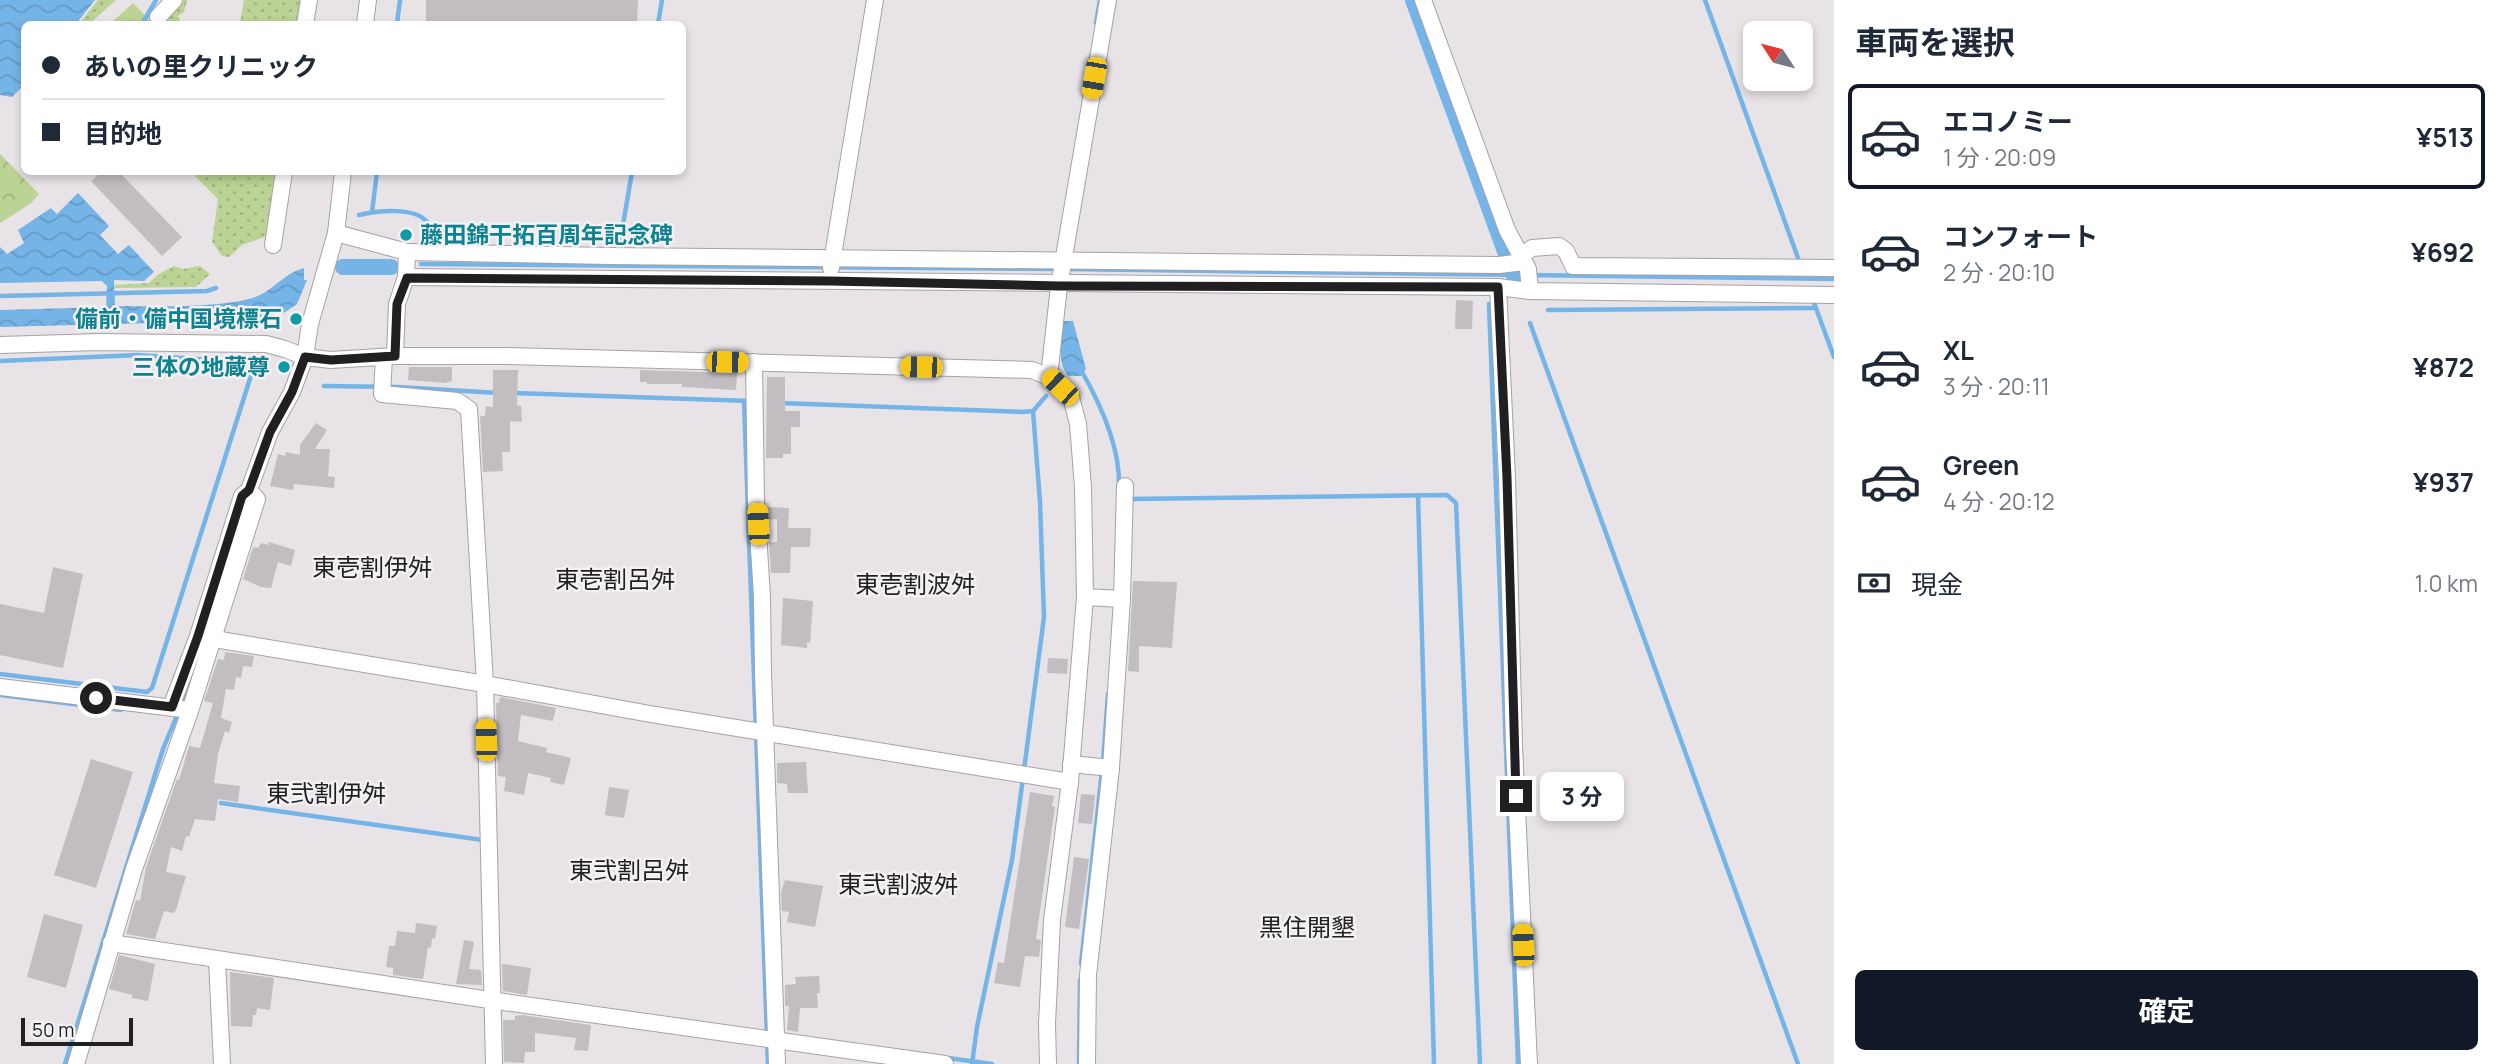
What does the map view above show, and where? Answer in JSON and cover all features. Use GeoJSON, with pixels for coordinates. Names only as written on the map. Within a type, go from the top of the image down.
{"type":"FeatureCollection","features":[{"type":"Feature","properties":{"kind":"street"},"geometry":{"type":"LineString","coordinates":[[158,18],[174,0]]}},
{"type":"Feature","properties":{"kind":"street"},"geometry":{"type":"LineString","coordinates":[[306,21],[309,0]]}},
{"type":"Feature","properties":{"kind":"street"},"geometry":{"type":"LineString","coordinates":[[365,21],[368,0]]}},
{"type":"Feature","properties":{"kind":"street"},"geometry":{"type":"LineString","coordinates":[[834,264],[875,0]]}},
{"type":"Feature","properties":{"kind":"street"},"geometry":{"type":"LineString","coordinates":[[1049,376],[1062,272],[1108,0]]}},
{"type":"Feature","properties":{"kind":"street"},"geometry":{"type":"LineString","coordinates":[[1423,0],[1521,270]]}},
{"type":"Feature","properties":{"kind":"street"},"geometry":{"type":"LineString","coordinates":[[273,245],[284,175]]}},
{"type":"Feature","properties":{"kind":"street"},"geometry":{"type":"LineString","coordinates":[[76,1064],[111,943],[148,830],[198,636],[242,496],[249,490],[270,432],[292,392],[305,357],[310,324],[336,233],[343,175]]}},
{"type":"Feature","properties":{"kind":"street"},"geometry":{"type":"LineString","coordinates":[[336,233],[407,252],[610,256],[1498,287],[1521,270],[1532,248],[1559,246],[1566,251],[1573,266],[1826,281]]}},
{"type":"Feature","properties":{"kind":"street"},"geometry":{"type":"LineString","coordinates":[[407,252],[407,278],[397,304],[383,394],[457,401],[468,409],[480,683],[488,1000],[494,1064]]}},
{"type":"Feature","properties":{"kind":"street"},"geometry":{"type":"LineString","coordinates":[[407,278],[834,264],[1062,272],[1521,270],[1826,281]]}},
{"type":"Feature","properties":{"kind":"street"},"geometry":{"type":"LineString","coordinates":[[1498,287],[1507,478],[1514,746],[1530,1064]]}},
{"type":"Feature","properties":{"kind":"street"},"geometry":{"type":"LineString","coordinates":[[0,345],[99,342],[266,344],[305,357],[331,360],[506,356],[1032,370],[1049,376],[1070,397],[1078,424],[1083,486],[1084,597],[1070,782],[1052,920],[1047,1024],[1048,1064]]}},
{"type":"Feature","properties":{"kind":"street"},"geometry":{"type":"LineString","coordinates":[[754,362],[754,430],[762,596],[758,732],[772,1038],[777,1064]]}},
{"type":"Feature","properties":{"kind":"street"},"geometry":{"type":"LineString","coordinates":[[180,709],[214,639],[257,499],[249,490]]}},
{"type":"Feature","properties":{"kind":"street"},"geometry":{"type":"LineString","coordinates":[[1087,1064],[1088,975],[1125,495]]}},
{"type":"Feature","properties":{"kind":"street"},"geometry":{"type":"LineString","coordinates":[[1084,597],[1117,598]]}},
{"type":"Feature","properties":{"kind":"street"},"geometry":{"type":"LineString","coordinates":[[214,639],[1070,782]]}},
{"type":"Feature","properties":{"kind":"street"},"geometry":{"type":"LineString","coordinates":[[0,687],[180,709]]}},
{"type":"Feature","properties":{"kind":"street"},"geometry":{"type":"LineString","coordinates":[[1071,764],[1105,768]]}},
{"type":"Feature","properties":{"kind":"street"},"geometry":{"type":"LineString","coordinates":[[111,943],[488,1000],[945,1064]]}},
{"type":"Feature","properties":{"kind":"street"},"geometry":{"type":"LineString","coordinates":[[217,960],[222,1064]]}},
{"type":"Feature","properties":{"kind":"green space"},"geometry":{"type":"Polygon","coordinates":[[[98,0],[116,0],[92,21],[81,21],[98,0]]]}},
{"type":"Feature","properties":{"kind":"green space"},"geometry":{"type":"Polygon","coordinates":[[[180,0],[187,0],[184,12],[178,16],[180,21],[165,21],[166,13],[180,0]]]}},
{"type":"Feature","properties":{"kind":"green space"},"geometry":{"type":"Polygon","coordinates":[[[244,0],[303,0],[300,21],[240,21],[244,0]]]}},
{"type":"Feature","properties":{"kind":"green space"},"geometry":{"type":"Polygon","coordinates":[[[133,3],[151,21],[113,21],[133,3]]]}},
{"type":"Feature","properties":{"kind":"green space"},"geometry":{"type":"Polygon","coordinates":[[[0,154],[39,194],[30,204],[0,223],[0,154]]]}},
{"type":"Feature","properties":{"kind":"green space"},"geometry":{"type":"Polygon","coordinates":[[[194,175],[278,175],[270,235],[242,245],[229,257],[222,256],[212,242],[218,199],[194,175]]]}},
{"type":"Feature","properties":{"kind":"green space"},"geometry":{"type":"Polygon","coordinates":[[[174,266],[183,269],[200,266],[210,274],[196,287],[115,288],[115,285],[149,283],[174,266]]]}},
{"type":"Feature","properties":{"kind":"water"},"geometry":{"type":"Polygon","coordinates":[[[0,0],[95,0],[78,21],[21,21],[21,88],[12,97],[0,95],[0,0]]]}},
{"type":"Feature","properties":{"kind":"water"},"geometry":{"type":"Polygon","coordinates":[[[78,193],[109,226],[100,235],[118,254],[129,245],[154,272],[144,281],[114,280],[115,306],[188,306],[244,300],[258,296],[291,273],[304,268],[304,280],[307,280],[297,304],[284,313],[282,311],[265,320],[0,327],[0,310],[106,307],[107,286],[102,281],[0,283],[0,247],[7,254],[24,243],[18,230],[51,208],[57,214],[78,193]]]}},
{"type":"Feature","properties":{"kind":"water"},"geometry":{"type":"Polygon","coordinates":[[[1063,321],[1073,321],[1086,369],[1081,376],[1068,376],[1064,370],[1061,350],[1063,321]]]}},
{"type":"Feature","properties":{"kind":"building"},"geometry":{"type":"Polygon","coordinates":[[[426,0],[638,0],[637,21],[426,21],[426,0]]]}},
{"type":"Feature","properties":{"kind":"building"},"geometry":{"type":"Polygon","coordinates":[[[98,175],[122,175],[182,237],[162,256],[91,181],[98,175]]]}},
{"type":"Feature","properties":{"kind":"building"},"geometry":{"type":"Polygon","coordinates":[[[1456,300],[1473,301],[1472,329],[1455,329],[1456,300]]]}},
{"type":"Feature","properties":{"kind":"building"},"geometry":{"type":"Polygon","coordinates":[[[409,367],[452,367],[452,381],[445,383],[408,380],[409,367]]]}},
{"type":"Feature","properties":{"kind":"building"},"geometry":{"type":"Polygon","coordinates":[[[493,370],[518,370],[517,405],[521,406],[522,422],[510,421],[510,452],[502,452],[503,471],[483,472],[480,416],[485,416],[486,406],[493,407],[493,370]]]}},
{"type":"Feature","properties":{"kind":"building"},"geometry":{"type":"Polygon","coordinates":[[[640,370],[737,373],[736,390],[682,387],[682,384],[647,384],[640,382],[640,370]]]}},
{"type":"Feature","properties":{"kind":"building"},"geometry":{"type":"Polygon","coordinates":[[[767,377],[785,377],[785,411],[800,411],[800,427],[791,427],[791,454],[783,454],[783,458],[766,458],[767,377]]]}},
{"type":"Feature","properties":{"kind":"building"},"geometry":{"type":"Polygon","coordinates":[[[316,423],[327,430],[315,449],[330,449],[328,476],[335,477],[334,488],[294,484],[293,490],[270,486],[278,454],[285,456],[286,452],[300,455],[300,445],[316,423]]]}},
{"type":"Feature","properties":{"kind":"building"},"geometry":{"type":"Polygon","coordinates":[[[767,507],[789,508],[788,528],[811,528],[810,547],[791,547],[790,573],[771,573],[769,542],[777,542],[777,519],[768,520],[767,507]]]}},
{"type":"Feature","properties":{"kind":"building"},"geometry":{"type":"Polygon","coordinates":[[[269,542],[295,550],[291,566],[278,562],[271,588],[261,587],[243,579],[253,547],[258,548],[261,543],[268,545],[269,542]]]}},
{"type":"Feature","properties":{"kind":"building"},"geometry":{"type":"Polygon","coordinates":[[[53,567],[83,574],[63,668],[0,655],[0,604],[44,613],[53,567]]]}},
{"type":"Feature","properties":{"kind":"building"},"geometry":{"type":"Polygon","coordinates":[[[1133,581],[1177,582],[1172,648],[1139,646],[1139,672],[1128,671],[1133,581]]]}},
{"type":"Feature","properties":{"kind":"building"},"geometry":{"type":"Polygon","coordinates":[[[783,598],[813,601],[810,643],[807,642],[807,648],[781,645],[783,598]]]}},
{"type":"Feature","properties":{"kind":"building"},"geometry":{"type":"Polygon","coordinates":[[[225,652],[254,656],[252,667],[243,666],[241,678],[236,677],[234,690],[226,689],[221,718],[232,722],[229,733],[225,731],[218,754],[214,783],[240,786],[238,802],[218,799],[215,821],[195,819],[182,851],[171,847],[166,872],[186,876],[176,910],[174,913],[164,911],[155,939],[126,934],[136,900],[140,901],[146,867],[189,746],[200,748],[213,703],[204,701],[218,659],[224,660],[225,652]]]}},
{"type":"Feature","properties":{"kind":"building"},"geometry":{"type":"Polygon","coordinates":[[[1048,658],[1068,659],[1067,674],[1047,673],[1048,658]]]}},
{"type":"Feature","properties":{"kind":"building"},"geometry":{"type":"Polygon","coordinates":[[[500,697],[556,708],[553,721],[521,715],[518,741],[547,748],[546,752],[571,758],[564,785],[550,782],[551,778],[528,773],[524,795],[504,791],[506,777],[498,776],[496,703],[499,703],[500,697]]]}},
{"type":"Feature","properties":{"kind":"building"},"geometry":{"type":"Polygon","coordinates":[[[91,759],[133,772],[96,888],[54,875],[91,759]]]}},
{"type":"Feature","properties":{"kind":"building"},"geometry":{"type":"Polygon","coordinates":[[[806,762],[808,793],[788,793],[787,784],[777,783],[777,763],[806,762]]]}},
{"type":"Feature","properties":{"kind":"building"},"geometry":{"type":"Polygon","coordinates":[[[609,787],[629,790],[624,818],[605,815],[609,787]]]}},
{"type":"Feature","properties":{"kind":"building"},"geometry":{"type":"Polygon","coordinates":[[[1030,792],[1054,796],[1052,806],[1055,807],[1036,939],[1041,940],[1039,957],[1025,956],[1020,987],[994,983],[998,962],[1004,963],[1030,792]]]}},
{"type":"Feature","properties":{"kind":"building"},"geometry":{"type":"Polygon","coordinates":[[[1081,794],[1095,795],[1092,824],[1078,823],[1081,794]]]}},
{"type":"Feature","properties":{"kind":"building"},"geometry":{"type":"Polygon","coordinates":[[[1074,857],[1089,859],[1079,929],[1065,927],[1074,857]]]}},
{"type":"Feature","properties":{"kind":"building"},"geometry":{"type":"Polygon","coordinates":[[[785,880],[823,886],[815,927],[787,922],[789,912],[782,911],[781,893],[785,880]]]}},
{"type":"Feature","properties":{"kind":"building"},"geometry":{"type":"Polygon","coordinates":[[[44,914],[83,925],[66,988],[27,977],[44,914]]]}},
{"type":"Feature","properties":{"kind":"building"},"geometry":{"type":"Polygon","coordinates":[[[416,923],[437,926],[435,939],[432,938],[431,948],[428,947],[423,979],[393,975],[393,968],[386,967],[389,946],[395,946],[397,931],[415,933],[416,923]]]}},
{"type":"Feature","properties":{"kind":"building"},"geometry":{"type":"Polygon","coordinates":[[[464,940],[474,942],[469,969],[481,970],[482,985],[456,984],[464,940]]]}},
{"type":"Feature","properties":{"kind":"building"},"geometry":{"type":"Polygon","coordinates":[[[119,955],[155,964],[148,1001],[109,989],[119,955]]]}},
{"type":"Feature","properties":{"kind":"building"},"geometry":{"type":"Polygon","coordinates":[[[502,964],[531,968],[527,995],[503,991],[502,964]]]}},
{"type":"Feature","properties":{"kind":"building"},"geometry":{"type":"Polygon","coordinates":[[[230,972],[274,978],[270,1010],[257,1008],[252,1027],[231,1026],[230,972]]]}},
{"type":"Feature","properties":{"kind":"building"},"geometry":{"type":"Polygon","coordinates":[[[819,976],[818,1008],[800,1008],[798,1032],[787,1030],[789,1006],[785,1006],[785,985],[796,984],[795,977],[819,976]]]}},
{"type":"Feature","properties":{"kind":"building"},"geometry":{"type":"Polygon","coordinates":[[[515,1016],[591,1025],[588,1051],[574,1050],[576,1038],[535,1033],[535,1052],[525,1052],[524,1063],[504,1062],[503,1020],[515,1020],[515,1016]]]}},
{"type":"Feature","properties":{"kind":"waterway"},"geometry":{"type":"LineString","coordinates":[[144,21],[156,0]]}},
{"type":"Feature","properties":{"kind":"waterway"},"geometry":{"type":"LineString","coordinates":[[397,21],[400,0]]}},
{"type":"Feature","properties":{"kind":"waterway"},"geometry":{"type":"LineString","coordinates":[[658,21],[662,0]]}},
{"type":"Feature","properties":{"kind":"waterway"},"geometry":{"type":"LineString","coordinates":[[1096,23],[1100,0]]}},
{"type":"Feature","properties":{"kind":"waterway"},"geometry":{"type":"LineString","coordinates":[[1413,0],[1514,276]]}},
{"type":"Feature","properties":{"kind":"waterway"},"geometry":{"type":"LineString","coordinates":[[1705,0],[1798,258]]}},
{"type":"Feature","properties":{"kind":"waterway"},"geometry":{"type":"LineString","coordinates":[[372,212],[377,175]]}},
{"type":"Feature","properties":{"kind":"waterway"},"geometry":{"type":"LineString","coordinates":[[619,248],[631,175]]}},
{"type":"Feature","properties":{"kind":"waterway"},"geometry":{"type":"LineString","coordinates":[[359,215],[395,211],[415,214],[428,223],[433,250]]}},
{"type":"Feature","properties":{"kind":"waterway"},"geometry":{"type":"LineString","coordinates":[[421,264],[1057,269]]}},
{"type":"Feature","properties":{"kind":"waterway"},"geometry":{"type":"LineString","coordinates":[[343,267],[391,267]]}},
{"type":"Feature","properties":{"kind":"waterway"},"geometry":{"type":"LineString","coordinates":[[1065,269],[1834,279]]}},
{"type":"Feature","properties":{"kind":"waterway"},"geometry":{"type":"LineString","coordinates":[[0,296],[207,291],[216,288]]}},
{"type":"Feature","properties":{"kind":"waterway"},"geometry":{"type":"LineString","coordinates":[[1814,303],[1834,357]]}},
{"type":"Feature","properties":{"kind":"waterway"},"geometry":{"type":"LineString","coordinates":[[1489,304],[1518,1064]]}},
{"type":"Feature","properties":{"kind":"waterway"},"geometry":{"type":"LineString","coordinates":[[1548,310],[1816,308]]}},
{"type":"Feature","properties":{"kind":"waterway"},"geometry":{"type":"LineString","coordinates":[[1530,323],[1798,1064]]}},
{"type":"Feature","properties":{"kind":"waterway"},"geometry":{"type":"LineString","coordinates":[[0,361],[138,355],[255,363],[152,688],[147,692],[0,674]]}},
{"type":"Feature","properties":{"kind":"waterway"},"geometry":{"type":"LineString","coordinates":[[1081,370],[1108,426],[1116,456],[1119,486]]}},
{"type":"Feature","properties":{"kind":"waterway"},"geometry":{"type":"LineString","coordinates":[[324,386],[498,393]]}},
{"type":"Feature","properties":{"kind":"waterway"},"geometry":{"type":"LineString","coordinates":[[514,393],[750,401]]}},
{"type":"Feature","properties":{"kind":"waterway"},"geometry":{"type":"LineString","coordinates":[[780,403],[1022,412],[1033,411],[1046,396]]}},
{"type":"Feature","properties":{"kind":"waterway"},"geometry":{"type":"LineString","coordinates":[[744,401],[768,1064]]}},
{"type":"Feature","properties":{"kind":"waterway"},"geometry":{"type":"LineString","coordinates":[[1024,770],[1044,617],[1040,502],[1033,411]]}},
{"type":"Feature","properties":{"kind":"waterway"},"geometry":{"type":"LineString","coordinates":[[1418,495],[1434,1064]]}},
{"type":"Feature","properties":{"kind":"waterway"},"geometry":{"type":"LineString","coordinates":[[1130,499],[1447,495],[1456,503],[1480,1064]]}},
{"type":"Feature","properties":{"kind":"waterway"},"geometry":{"type":"LineString","coordinates":[[181,705],[191,676]]}},
{"type":"Feature","properties":{"kind":"waterway"},"geometry":{"type":"LineString","coordinates":[[1103,762],[1108,694]]}},
{"type":"Feature","properties":{"kind":"waterway"},"geometry":{"type":"LineString","coordinates":[[0,695],[121,710]]}},
{"type":"Feature","properties":{"kind":"waterway"},"geometry":{"type":"LineString","coordinates":[[65,1064],[163,749],[178,713]]}},
{"type":"Feature","properties":{"kind":"waterway"},"geometry":{"type":"LineString","coordinates":[[1081,964],[1102,771]]}},
{"type":"Feature","properties":{"kind":"waterway"},"geometry":{"type":"LineString","coordinates":[[972,1064],[977,1027],[1012,860],[1023,778]]}},
{"type":"Feature","properties":{"kind":"waterway"},"geometry":{"type":"LineString","coordinates":[[221,803],[483,840]]}},
{"type":"Feature","properties":{"kind":"waterway"},"geometry":{"type":"LineString","coordinates":[[1079,1064],[1080,980]]}},
{"type":"Feature","properties":{"kind":"waterway"},"geometry":{"type":"LineString","coordinates":[[948,1058],[992,1064]]}},
{"type":"Feature","properties":{"kind":"place","name":"藤田錦干拓百周年記念碑"},"geometry":{"type":"Point","coordinates":[406,235]}},
{"type":"Feature","properties":{"kind":"place","name":"備前・備中国境標石"},"geometry":{"type":"Point","coordinates":[296,319]}},
{"type":"Feature","properties":{"kind":"place","name":"三体の地蔵尊"},"geometry":{"type":"Point","coordinates":[284,367]}},
{"type":"Feature","properties":{"kind":"district","name":"東壱割伊舛"},"geometry":{"type":"Point","coordinates":[372,568]}},
{"type":"Feature","properties":{"kind":"district","name":"東壱割呂舛"},"geometry":{"type":"Point","coordinates":[615,580]}},
{"type":"Feature","properties":{"kind":"district","name":"東壱割波舛"},"geometry":{"type":"Point","coordinates":[915,585]}},
{"type":"Feature","properties":{"kind":"district","name":"東弐割伊舛"},"geometry":{"type":"Point","coordinates":[326,794]}},
{"type":"Feature","properties":{"kind":"district","name":"東弐割呂舛"},"geometry":{"type":"Point","coordinates":[629,871]}},
{"type":"Feature","properties":{"kind":"district","name":"東弐割波舛"},"geometry":{"type":"Point","coordinates":[898,885]}},
{"type":"Feature","properties":{"kind":"district","name":"黒住開墾"},"geometry":{"type":"Point","coordinates":[1307,928]}},
{"type":"Feature","properties":{"kind":"route"},"geometry":{"type":"LineString","coordinates":[[96,698],[172,707],[198,636],[242,496],[249,490],[270,432],[292,392],[305,357],[331,360],[395,356],[397,304],[407,278],[830,281],[1059,286],[1498,287],[1507,478],[1516,796]]}}]}
